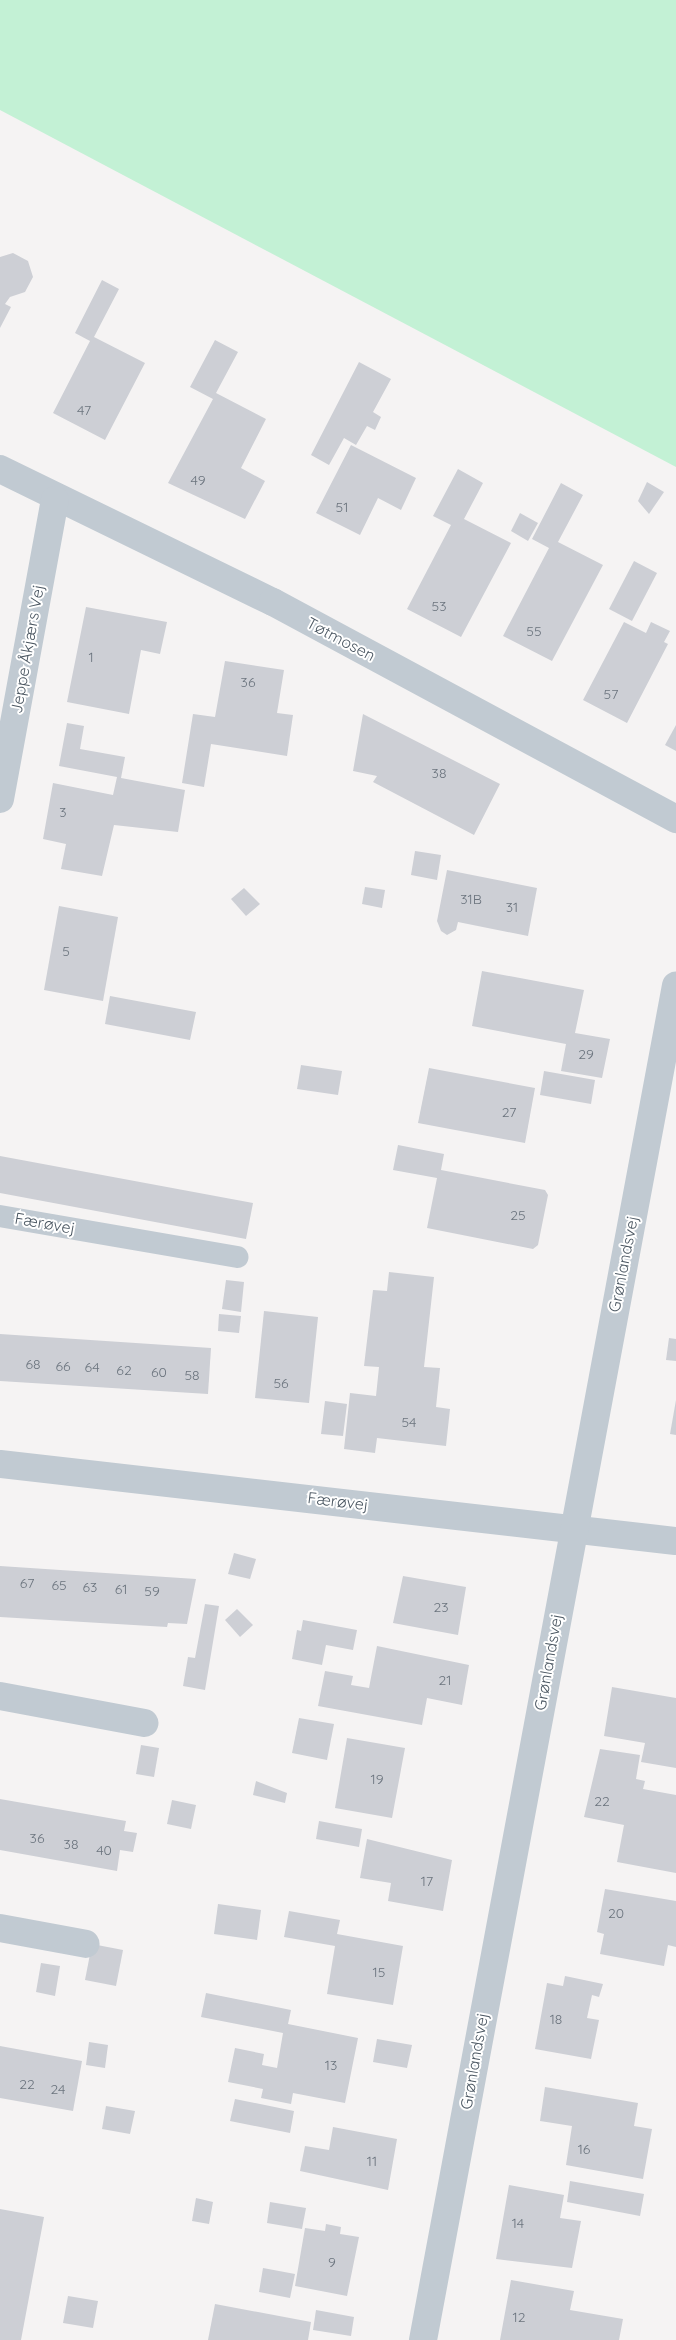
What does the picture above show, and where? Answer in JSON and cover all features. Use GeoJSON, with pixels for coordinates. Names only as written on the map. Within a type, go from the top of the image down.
{"type":"FeatureCollection","features":[{"type":"Feature","properties":{"kind":"street","name":"Tøtmosen"},"geometry":{"type":"LineString","coordinates":[[0,470],[55,500],[273,602],[676,819]]}},
{"type":"Feature","properties":{"kind":"street","name":"Jeppe Åkjærs Vej"},"geometry":{"type":"LineString","coordinates":[[0,799],[55,500]]}},
{"type":"Feature","properties":{"kind":"street","name":"Grønlandsvej"},"geometry":{"type":"LineString","coordinates":[[423,2340],[572,1528],[676,985]]}},
{"type":"Feature","properties":{"kind":"street","name":"Færøvej"},"geometry":{"type":"LineString","coordinates":[[0,1464],[676,1541]]}},
{"type":"Feature","properties":{"kind":"street"},"geometry":{"type":"LineString","coordinates":[[0,1696],[144,1723]]}},
{"type":"Feature","properties":{"kind":"street"},"geometry":{"type":"LineString","coordinates":[[0,1928],[86,1944]]}},
{"type":"Feature","properties":{"kind":"lane","name":"Færøvej"},"geometry":{"type":"LineString","coordinates":[[0,1216],[237,1256]]}},
{"type":"Feature","properties":{"kind":"green space"},"geometry":{"type":"Polygon","coordinates":[[[0,0],[676,0],[676,467],[0,110],[0,0]]]}},
{"type":"Feature","properties":{"kind":"building"},"geometry":{"type":"Polygon","coordinates":[[[13,253],[28,261],[33,277],[25,292],[10,297],[5,304],[11,307],[0,328],[0,257],[13,253]]]}},
{"type":"Feature","properties":{"kind":"building"},"geometry":{"type":"Polygon","coordinates":[[[102,280],[119,289],[94,337],[145,363],[105,440],[53,413],[90,341],[75,333],[102,280]]]}},
{"type":"Feature","properties":{"kind":"building"},"geometry":{"type":"Polygon","coordinates":[[[215,340],[238,352],[216,393],[266,419],[241,468],[265,481],[245,519],[168,483],[213,399],[190,387],[215,340]]]}},
{"type":"Feature","properties":{"kind":"building"},"geometry":{"type":"Polygon","coordinates":[[[359,362],[391,379],[373,412],[381,417],[375,430],[367,426],[356,445],[344,438],[329,465],[311,455],[359,362]]]}},
{"type":"Feature","properties":{"kind":"building"},"geometry":{"type":"Polygon","coordinates":[[[351,445],[416,478],[401,510],[378,498],[360,535],[316,513],[351,445]]]}},
{"type":"Feature","properties":{"kind":"building"},"geometry":{"type":"Polygon","coordinates":[[[458,469],[483,483],[464,519],[511,543],[461,637],[407,609],[451,525],[433,516],[458,469]]]}},
{"type":"Feature","properties":{"kind":"building"},"geometry":{"type":"Polygon","coordinates":[[[647,482],[664,492],[649,514],[638,501],[647,482]]]}},
{"type":"Feature","properties":{"kind":"building"},"geometry":{"type":"Polygon","coordinates":[[[561,483],[583,495],[558,542],[603,565],[552,661],[503,636],[549,548],[532,539],[561,483]]]}},
{"type":"Feature","properties":{"kind":"building"},"geometry":{"type":"Polygon","coordinates":[[[520,513],[538,523],[528,541],[511,531],[520,513]]]}},
{"type":"Feature","properties":{"kind":"building"},"geometry":{"type":"Polygon","coordinates":[[[634,561],[657,573],[632,621],[609,609],[634,561]]]}},
{"type":"Feature","properties":{"kind":"building"},"geometry":{"type":"Polygon","coordinates":[[[86,607],[167,622],[160,654],[141,650],[129,714],[67,702],[86,607]]]}},
{"type":"Feature","properties":{"kind":"building"},"geometry":{"type":"Polygon","coordinates":[[[624,622],[646,633],[651,622],[670,631],[664,642],[668,644],[627,723],[583,700],[624,622]]]}},
{"type":"Feature","properties":{"kind":"building"},"geometry":{"type":"Polygon","coordinates":[[[225,661],[284,670],[277,713],[293,715],[287,756],[211,744],[204,787],[182,783],[193,714],[215,717],[225,661]]]}},
{"type":"Feature","properties":{"kind":"building"},"geometry":{"type":"Polygon","coordinates":[[[363,714],[500,784],[474,835],[373,782],[377,776],[353,771],[363,714]]]}},
{"type":"Feature","properties":{"kind":"building"},"geometry":{"type":"Polygon","coordinates":[[[67,723],[84,726],[80,749],[125,757],[121,778],[185,790],[178,832],[114,825],[102,876],[61,869],[66,844],[43,839],[53,783],[113,795],[117,777],[59,766],[67,723]]]}},
{"type":"Feature","properties":{"kind":"building"},"geometry":{"type":"Polygon","coordinates":[[[676,725],[676,751],[665,745],[676,725]]]}},
{"type":"Feature","properties":{"kind":"building"},"geometry":{"type":"Polygon","coordinates":[[[415,851],[441,855],[437,880],[411,875],[415,851]]]}},
{"type":"Feature","properties":{"kind":"building"},"geometry":{"type":"Polygon","coordinates":[[[447,870],[537,888],[528,936],[458,922],[456,930],[447,935],[441,931],[437,921],[447,870]]]}},
{"type":"Feature","properties":{"kind":"building"},"geometry":{"type":"Polygon","coordinates":[[[365,887],[385,890],[382,908],[362,904],[365,887]]]}},
{"type":"Feature","properties":{"kind":"building"},"geometry":{"type":"Polygon","coordinates":[[[244,888],[260,904],[246,916],[231,899],[244,888]]]}},
{"type":"Feature","properties":{"kind":"building"},"geometry":{"type":"Polygon","coordinates":[[[59,906],[118,917],[103,1001],[44,990],[59,906]]]}},
{"type":"Feature","properties":{"kind":"building"},"geometry":{"type":"Polygon","coordinates":[[[482,971],[584,990],[575,1033],[610,1039],[602,1078],[561,1071],[566,1044],[472,1026],[482,971]]]}},
{"type":"Feature","properties":{"kind":"building"},"geometry":{"type":"Polygon","coordinates":[[[110,996],[196,1012],[190,1040],[105,1024],[110,996]]]}},
{"type":"Feature","properties":{"kind":"building"},"geometry":{"type":"Polygon","coordinates":[[[301,1065],[342,1071],[338,1095],[297,1089],[301,1065]]]}},
{"type":"Feature","properties":{"kind":"building"},"geometry":{"type":"Polygon","coordinates":[[[429,1068],[535,1088],[525,1143],[418,1123],[429,1068]]]}},
{"type":"Feature","properties":{"kind":"building"},"geometry":{"type":"Polygon","coordinates":[[[544,1071],[595,1080],[591,1104],[540,1095],[544,1071]]]}},
{"type":"Feature","properties":{"kind":"building"},"geometry":{"type":"Polygon","coordinates":[[[398,1145],[444,1154],[441,1170],[545,1190],[548,1195],[538,1245],[533,1249],[427,1228],[437,1178],[393,1170],[398,1145]]]}},
{"type":"Feature","properties":{"kind":"building"},"geometry":{"type":"Polygon","coordinates":[[[0,1156],[253,1203],[246,1239],[0,1193],[0,1156]]]}},
{"type":"Feature","properties":{"kind":"building"},"geometry":{"type":"Polygon","coordinates":[[[389,1272],[434,1277],[424,1367],[440,1368],[436,1407],[450,1409],[446,1446],[377,1438],[375,1453],[344,1449],[350,1393],[376,1396],[379,1367],[364,1366],[373,1290],[387,1291],[389,1272]]]}},
{"type":"Feature","properties":{"kind":"building"},"geometry":{"type":"Polygon","coordinates":[[[226,1280],[244,1282],[241,1312],[222,1309],[226,1280]]]}},
{"type":"Feature","properties":{"kind":"building"},"geometry":{"type":"Polygon","coordinates":[[[264,1311],[318,1317],[309,1403],[255,1398],[264,1311]]]}},
{"type":"Feature","properties":{"kind":"building"},"geometry":{"type":"Polygon","coordinates":[[[219,1314],[241,1316],[239,1333],[218,1331],[219,1314]]]}},
{"type":"Feature","properties":{"kind":"building"},"geometry":{"type":"Polygon","coordinates":[[[0,1334],[211,1348],[208,1394],[0,1381],[0,1334]]]}},
{"type":"Feature","properties":{"kind":"building"},"geometry":{"type":"Polygon","coordinates":[[[669,1338],[676,1339],[676,1361],[666,1360],[669,1338]]]}},
{"type":"Feature","properties":{"kind":"building"},"geometry":{"type":"Polygon","coordinates":[[[676,1400],[676,1435],[670,1434],[676,1400]]]}},
{"type":"Feature","properties":{"kind":"building"},"geometry":{"type":"Polygon","coordinates":[[[325,1401],[347,1404],[343,1436],[321,1434],[325,1401]]]}},
{"type":"Feature","properties":{"kind":"building"},"geometry":{"type":"Polygon","coordinates":[[[234,1553],[256,1559],[250,1579],[228,1574],[234,1553]]]}},
{"type":"Feature","properties":{"kind":"building"},"geometry":{"type":"Polygon","coordinates":[[[0,1566],[196,1579],[187,1624],[168,1623],[167,1627],[0,1617],[0,1566]]]}},
{"type":"Feature","properties":{"kind":"building"},"geometry":{"type":"Polygon","coordinates":[[[403,1576],[466,1587],[458,1635],[393,1623],[403,1576]]]}},
{"type":"Feature","properties":{"kind":"building"},"geometry":{"type":"Polygon","coordinates":[[[205,1604],[219,1606],[205,1690],[183,1686],[188,1657],[195,1658],[205,1604]]]}},
{"type":"Feature","properties":{"kind":"building"},"geometry":{"type":"Polygon","coordinates":[[[237,1609],[253,1625],[240,1637],[225,1620],[237,1609]]]}},
{"type":"Feature","properties":{"kind":"building"},"geometry":{"type":"Polygon","coordinates":[[[303,1620],[357,1630],[353,1650],[326,1645],[322,1665],[292,1659],[297,1630],[301,1631],[303,1620]]]}},
{"type":"Feature","properties":{"kind":"building"},"geometry":{"type":"Polygon","coordinates":[[[377,1646],[469,1665],[462,1705],[427,1698],[422,1725],[318,1706],[325,1671],[353,1676],[351,1685],[369,1688],[377,1646]]]}},
{"type":"Feature","properties":{"kind":"building"},"geometry":{"type":"Polygon","coordinates":[[[612,1687],[676,1698],[676,1768],[641,1762],[645,1743],[604,1736],[612,1687]]]}},
{"type":"Feature","properties":{"kind":"building"},"geometry":{"type":"Polygon","coordinates":[[[299,1718],[334,1724],[327,1760],[292,1753],[299,1718]]]}},
{"type":"Feature","properties":{"kind":"building"},"geometry":{"type":"Polygon","coordinates":[[[347,1738],[405,1748],[392,1818],[335,1808],[347,1738]]]}},
{"type":"Feature","properties":{"kind":"building"},"geometry":{"type":"Polygon","coordinates":[[[141,1745],[159,1748],[154,1777],[136,1774],[141,1745]]]}},
{"type":"Feature","properties":{"kind":"building"},"geometry":{"type":"Polygon","coordinates":[[[600,1749],[640,1755],[636,1779],[645,1781],[643,1789],[676,1795],[676,1873],[617,1862],[624,1825],[584,1817],[600,1749]]]}},
{"type":"Feature","properties":{"kind":"building"},"geometry":{"type":"Polygon","coordinates":[[[256,1781],[287,1793],[285,1803],[253,1795],[256,1781]]]}},
{"type":"Feature","properties":{"kind":"building"},"geometry":{"type":"Polygon","coordinates":[[[0,1799],[126,1821],[124,1831],[137,1833],[133,1852],[120,1850],[117,1871],[0,1850],[0,1799]]]}},
{"type":"Feature","properties":{"kind":"building"},"geometry":{"type":"Polygon","coordinates":[[[172,1800],[196,1805],[191,1829],[167,1824],[172,1800]]]}},
{"type":"Feature","properties":{"kind":"building"},"geometry":{"type":"Polygon","coordinates":[[[319,1821],[362,1829],[359,1847],[316,1839],[319,1821]]]}},
{"type":"Feature","properties":{"kind":"building"},"geometry":{"type":"Polygon","coordinates":[[[367,1839],[452,1860],[443,1911],[388,1901],[391,1883],[360,1878],[367,1839]]]}},
{"type":"Feature","properties":{"kind":"building"},"geometry":{"type":"Polygon","coordinates":[[[605,1889],[676,1901],[676,1947],[668,1945],[664,1966],[600,1954],[604,1934],[597,1932],[605,1889]]]}},
{"type":"Feature","properties":{"kind":"building"},"geometry":{"type":"Polygon","coordinates":[[[218,1904],[261,1910],[257,1940],[214,1934],[218,1904]]]}},
{"type":"Feature","properties":{"kind":"building"},"geometry":{"type":"Polygon","coordinates":[[[289,1911],[340,1920],[337,1934],[403,1946],[393,2005],[327,1994],[335,1946],[284,1937],[289,1911]]]}},
{"type":"Feature","properties":{"kind":"building"},"geometry":{"type":"Polygon","coordinates":[[[92,1944],[123,1950],[116,1986],[85,1980],[92,1944]]]}},
{"type":"Feature","properties":{"kind":"building"},"geometry":{"type":"Polygon","coordinates":[[[41,1963],[60,1966],[55,1996],[36,1992],[41,1963]]]}},
{"type":"Feature","properties":{"kind":"building"},"geometry":{"type":"Polygon","coordinates":[[[565,1976],[603,1984],[599,1997],[592,1995],[587,2018],[599,2020],[591,2059],[535,2049],[547,1983],[563,1986],[565,1976]]]}},
{"type":"Feature","properties":{"kind":"building"},"geometry":{"type":"Polygon","coordinates":[[[206,1993],[291,2010],[288,2024],[358,2038],[345,2103],[293,2093],[291,2104],[261,2098],[263,2089],[228,2082],[235,2048],[264,2054],[262,2065],[277,2068],[283,2033],[201,2017],[206,1993]]]}},
{"type":"Feature","properties":{"kind":"building"},"geometry":{"type":"Polygon","coordinates":[[[377,2039],[412,2045],[407,2068],[373,2062],[377,2039]]]}},
{"type":"Feature","properties":{"kind":"building"},"geometry":{"type":"Polygon","coordinates":[[[89,2042],[108,2045],[105,2068],[86,2065],[89,2042]]]}},
{"type":"Feature","properties":{"kind":"building"},"geometry":{"type":"Polygon","coordinates":[[[0,2046],[82,2061],[73,2111],[0,2098],[0,2046]]]}},
{"type":"Feature","properties":{"kind":"building"},"geometry":{"type":"Polygon","coordinates":[[[545,2087],[638,2103],[634,2126],[652,2129],[643,2179],[566,2165],[572,2126],[540,2121],[545,2087]]]}},
{"type":"Feature","properties":{"kind":"building"},"geometry":{"type":"Polygon","coordinates":[[[235,2099],[294,2111],[290,2133],[230,2121],[235,2099]]]}},
{"type":"Feature","properties":{"kind":"building"},"geometry":{"type":"Polygon","coordinates":[[[106,2106],[135,2111],[130,2134],[102,2129],[106,2106]]]}},
{"type":"Feature","properties":{"kind":"building"},"geometry":{"type":"Polygon","coordinates":[[[333,2127],[397,2139],[388,2190],[300,2171],[305,2146],[329,2150],[333,2127]]]}},
{"type":"Feature","properties":{"kind":"building"},"geometry":{"type":"Polygon","coordinates":[[[570,2181],[644,2194],[640,2216],[567,2202],[570,2181]]]}},
{"type":"Feature","properties":{"kind":"building"},"geometry":{"type":"Polygon","coordinates":[[[509,2185],[564,2195],[560,2218],[581,2221],[572,2268],[496,2259],[509,2185]]]}},
{"type":"Feature","properties":{"kind":"building"},"geometry":{"type":"Polygon","coordinates":[[[196,2198],[213,2202],[209,2224],[192,2221],[196,2198]]]}},
{"type":"Feature","properties":{"kind":"building"},"geometry":{"type":"Polygon","coordinates":[[[270,2202],[306,2208],[302,2229],[267,2223],[270,2202]]]}},
{"type":"Feature","properties":{"kind":"building"},"geometry":{"type":"Polygon","coordinates":[[[0,2209],[44,2217],[21,2340],[0,2340],[0,2209]]]}},
{"type":"Feature","properties":{"kind":"building"},"geometry":{"type":"Polygon","coordinates":[[[326,2224],[341,2227],[340,2234],[359,2237],[347,2296],[295,2286],[305,2228],[325,2231],[326,2224]]]}},
{"type":"Feature","properties":{"kind":"building"},"geometry":{"type":"Polygon","coordinates":[[[263,2268],[295,2274],[290,2298],[259,2292],[263,2268]]]}},
{"type":"Feature","properties":{"kind":"building"},"geometry":{"type":"Polygon","coordinates":[[[511,2280],[574,2291],[570,2310],[623,2319],[619,2340],[500,2340],[511,2280]]]}},
{"type":"Feature","properties":{"kind":"building"},"geometry":{"type":"Polygon","coordinates":[[[68,2296],[98,2301],[93,2328],[63,2323],[68,2296]]]}},
{"type":"Feature","properties":{"kind":"building"},"geometry":{"type":"Polygon","coordinates":[[[215,2304],[311,2322],[308,2340],[208,2340],[215,2304]]]}},
{"type":"Feature","properties":{"kind":"building"},"geometry":{"type":"Polygon","coordinates":[[[316,2310],[354,2317],[351,2336],[313,2330],[316,2310]]]}}]}
